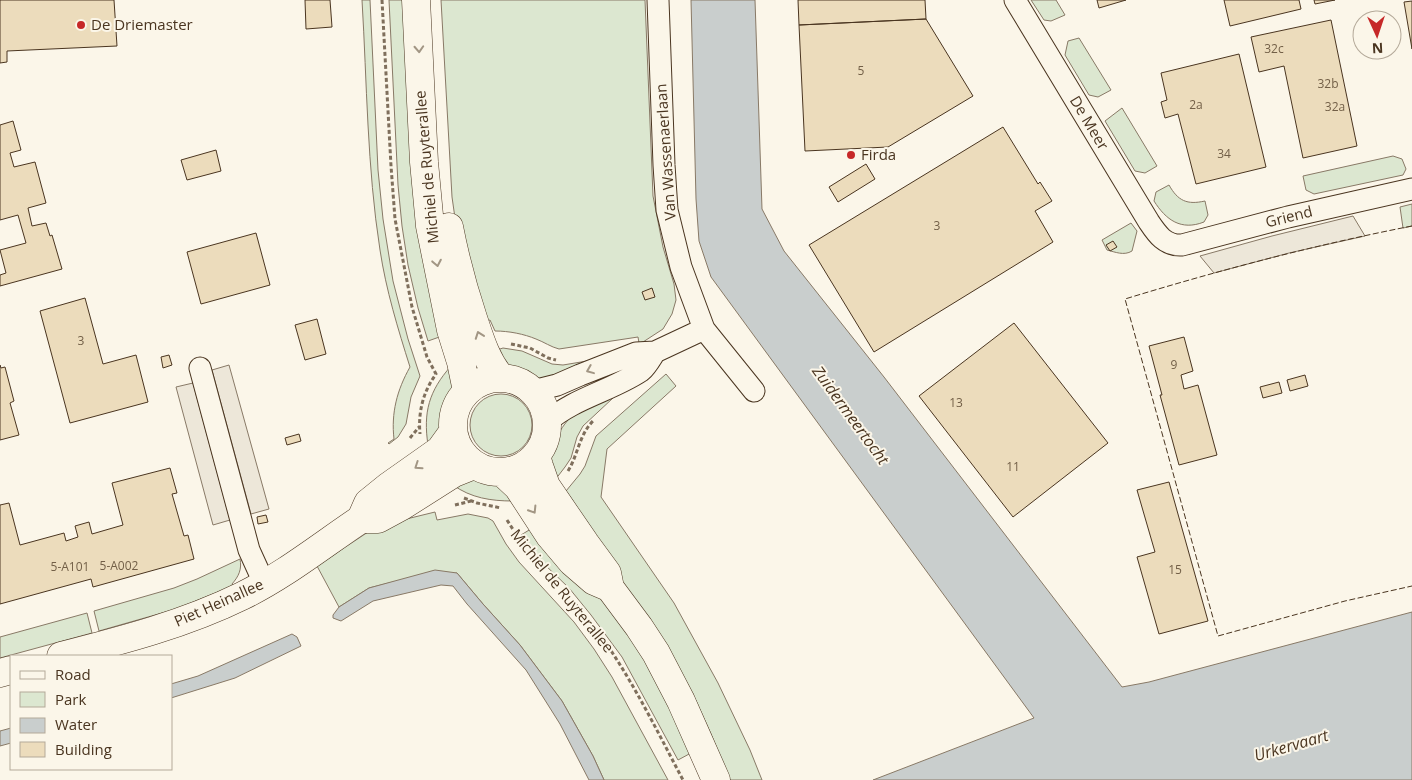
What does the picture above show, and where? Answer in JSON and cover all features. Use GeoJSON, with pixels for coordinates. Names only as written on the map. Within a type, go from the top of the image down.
{"type":"FeatureCollection","features":[{"type":"Feature","properties":{"kind":"main road","name":"Michiel de Ruyterallee"},"geometry":{"type":"LineString","coordinates":[[416,0],[424,162],[430,226],[451,330],[461,362],[467,391]]}},
{"type":"Feature","properties":{"kind":"main road","name":"Michiel de Ruyterallee"},"geometry":{"type":"LineString","coordinates":[[435,0],[442,161],[449,226],[457,267],[478,333],[493,368],[500,378]]}},
{"type":"Feature","properties":{"kind":"main road"},"geometry":{"type":"LineString","coordinates":[[500,378],[518,381],[533,391],[543,405],[548,422],[546,437],[536,456],[521,468],[503,473],[488,471],[474,465],[460,451],[453,432],[454,413],[459,401],[467,391],[482,381],[500,378]]}},
{"type":"Feature","properties":{"kind":"main road","name":"Piet Heinallee"},"geometry":{"type":"LineString","coordinates":[[65,655],[166,627],[242,596],[267,582],[314,553],[361,519],[368,503],[440,450],[453,432]]}},
{"type":"Feature","properties":{"kind":"main road","name":"Michiel de Ruyterallee"},"geometry":{"type":"LineString","coordinates":[[536,456],[546,486],[606,573],[610,588],[656,653],[681,701],[716,780]]}},
{"type":"Feature","properties":{"kind":"main road","name":"Piet Heinallee"},"geometry":{"type":"LineString","coordinates":[[361,519],[378,519],[402,506],[454,472],[474,465]]}},
{"type":"Feature","properties":{"kind":"main road","name":"Michiel de Ruyterallee"},"geometry":{"type":"LineString","coordinates":[[503,473],[518,487],[550,536],[572,562],[594,581],[610,588]]}},
{"type":"Feature","properties":{"kind":"street","name":"Van Wassenaerlaan"},"geometry":{"type":"LineString","coordinates":[[658,0],[667,210],[681,267],[704,329],[754,391]]}},
{"type":"Feature","properties":{"kind":"street","name":"De Meer"},"geometry":{"type":"LineString","coordinates":[[1015,0],[1149,222],[1158,235],[1168,242]]}},
{"type":"Feature","properties":{"kind":"street","name":"Griend"},"geometry":{"type":"LineString","coordinates":[[1168,242],[1175,246],[1182,245],[1288,217],[1412,189]]}},
{"type":"Feature","properties":{"kind":"street"},"geometry":{"type":"LineString","coordinates":[[533,391],[557,385],[580,374],[636,353],[655,352],[704,329]]}},
{"type":"Feature","properties":{"kind":"street"},"geometry":{"type":"LineString","coordinates":[[548,422],[557,413],[566,408],[642,370],[655,352]]}},
{"type":"Feature","properties":{"kind":"street"},"geometry":{"type":"LineString","coordinates":[[200,368],[249,550],[267,582]]}},
{"type":"Feature","properties":{"kind":"path"},"geometry":{"type":"LineString","coordinates":[[509,344],[530,348],[548,358],[563,361]]}},
{"type":"Feature","properties":{"kind":"path"},"geometry":{"type":"LineString","coordinates":[[567,472],[575,457],[582,435],[597,418]]}},
{"type":"Feature","properties":{"kind":"path"},"geometry":{"type":"LineString","coordinates":[[460,495],[477,502],[502,508]]}},
{"type":"Feature","properties":{"kind":"path","name":"Michiel de Ruyterallee"},"geometry":{"type":"LineString","coordinates":[[506,517],[509,526],[524,547]]}},
{"type":"Feature","properties":{"kind":"path","name":"Michiel de Ruyterallee"},"geometry":{"type":"LineString","coordinates":[[557,584],[591,623],[618,662],[683,780]]}},
{"type":"Feature","properties":{"kind":"green space"},"geometry":{"type":"Polygon","coordinates":[[[362,0],[370,0],[378,170],[383,219],[393,281],[420,376],[411,397],[406,424],[398,437],[389,444],[394,439],[393,420],[396,402],[410,367],[397,324],[380,250],[372,188],[362,0]]]}},
{"type":"Feature","properties":{"kind":"green space"},"geometry":{"type":"Polygon","coordinates":[[[389,0],[410,0],[445,335],[428,341],[408,265],[402,226],[398,185],[389,0]]]}},
{"type":"Feature","properties":{"kind":"green space"},"geometry":{"type":"Polygon","coordinates":[[[441,0],[645,0],[653,196],[663,247],[674,284],[676,300],[672,314],[663,329],[643,342],[639,343],[638,337],[559,349],[526,336],[511,332],[495,331],[490,320],[484,322],[456,225],[452,197],[441,0]]]}},
{"type":"Feature","properties":{"kind":"green space"},"geometry":{"type":"Polygon","coordinates":[[[1031,0],[1056,0],[1065,15],[1051,21],[1044,20],[1031,0]]]}},
{"type":"Feature","properties":{"kind":"green space"},"geometry":{"type":"Polygon","coordinates":[[[1079,38],[1111,90],[1098,97],[1089,95],[1065,55],[1068,41],[1079,38]]]}},
{"type":"Feature","properties":{"kind":"green space"},"geometry":{"type":"Polygon","coordinates":[[[1122,108],[1157,166],[1145,173],[1135,171],[1105,121],[1122,108]]]}},
{"type":"Feature","properties":{"kind":"green space"},"geometry":{"type":"Polygon","coordinates":[[[1393,156],[1402,159],[1406,169],[1403,175],[1314,194],[1306,190],[1303,176],[1393,156]]]}},
{"type":"Feature","properties":{"kind":"green space"},"geometry":{"type":"Polygon","coordinates":[[[1169,185],[1176,195],[1188,202],[1205,201],[1208,215],[1204,222],[1188,225],[1181,224],[1164,214],[1154,201],[1156,192],[1169,185]]]}},
{"type":"Feature","properties":{"kind":"green space"},"geometry":{"type":"Polygon","coordinates":[[[1412,204],[1412,226],[1403,228],[1400,207],[1412,204]]]}},
{"type":"Feature","properties":{"kind":"green space"},"geometry":{"type":"Polygon","coordinates":[[[1131,223],[1137,231],[1132,251],[1116,253],[1107,250],[1102,240],[1131,223]]]}},
{"type":"Feature","properties":{"kind":"green space"},"geometry":{"type":"Polygon","coordinates":[[[503,348],[522,351],[552,364],[563,365],[587,361],[587,365],[541,379],[508,365],[497,350],[503,348]]]}},
{"type":"Feature","properties":{"kind":"green space"},"geometry":{"type":"Polygon","coordinates":[[[451,366],[454,391],[440,430],[428,445],[426,422],[429,403],[437,384],[451,366]]]}},
{"type":"Feature","properties":{"kind":"green space"},"geometry":{"type":"Polygon","coordinates":[[[666,374],[676,386],[607,449],[601,497],[674,603],[718,683],[762,780],[730,780],[693,694],[653,625],[567,505],[573,501],[566,491],[585,466],[596,436],[666,374]]]}},
{"type":"Feature","properties":{"kind":"green space"},"geometry":{"type":"Polygon","coordinates":[[[501,394],[513,397],[523,403],[529,413],[532,425],[529,437],[523,447],[513,453],[501,456],[489,453],[479,447],[473,437],[470,425],[473,413],[479,403],[489,397],[501,394]]]}},
{"type":"Feature","properties":{"kind":"green space"},"geometry":{"type":"Polygon","coordinates":[[[613,396],[583,426],[577,437],[571,458],[555,480],[549,468],[550,453],[556,438],[569,418],[578,411],[613,396]]]}},
{"type":"Feature","properties":{"kind":"green space"},"geometry":{"type":"Polygon","coordinates":[[[474,478],[492,482],[503,488],[513,501],[482,498],[467,493],[453,485],[474,478]]]}},
{"type":"Feature","properties":{"kind":"green space"},"geometry":{"type":"Polygon","coordinates":[[[435,512],[437,520],[468,514],[488,518],[493,521],[519,562],[574,622],[594,649],[612,677],[668,780],[604,780],[593,756],[562,701],[520,645],[457,573],[393,582],[369,588],[339,607],[317,566],[368,532],[390,523],[435,512]]]}},
{"type":"Feature","properties":{"kind":"green space"},"geometry":{"type":"Polygon","coordinates":[[[534,527],[604,602],[626,631],[647,664],[691,753],[678,760],[622,657],[569,588],[543,563],[521,535],[534,527]]]}},
{"type":"Feature","properties":{"kind":"green space"},"geometry":{"type":"Polygon","coordinates":[[[240,559],[240,569],[232,584],[233,586],[176,609],[99,631],[94,611],[174,588],[240,559]]]}},
{"type":"Feature","properties":{"kind":"green space"},"geometry":{"type":"Polygon","coordinates":[[[87,613],[92,633],[0,658],[0,637],[87,613]]]}},
{"type":"Feature","properties":{"kind":"shaded area"},"geometry":{"type":"Polygon","coordinates":[[[1353,216],[1365,236],[1289,253],[1214,273],[1200,256],[1272,236],[1353,216]]]}},
{"type":"Feature","properties":{"kind":"shaded area"},"geometry":{"type":"Polygon","coordinates":[[[229,365],[269,509],[251,514],[212,370],[229,365]]]}},
{"type":"Feature","properties":{"kind":"shaded area"},"geometry":{"type":"Polygon","coordinates":[[[193,383],[230,520],[213,525],[176,387],[193,383]]]}},
{"type":"Feature","properties":{"kind":"water"},"geometry":{"type":"Polygon","coordinates":[[[691,0],[755,0],[762,209],[784,251],[884,377],[1122,687],[1149,682],[1412,612],[1412,780],[873,780],[1034,718],[711,277],[699,241],[696,199],[691,0]]]}},
{"type":"Feature","properties":{"kind":"water"},"geometry":{"type":"Polygon","coordinates":[[[435,570],[457,573],[520,645],[562,701],[593,756],[604,780],[589,780],[560,724],[526,670],[453,586],[441,585],[373,601],[341,621],[333,618],[339,607],[369,588],[435,570]]]}},
{"type":"Feature","properties":{"kind":"water"},"geometry":{"type":"Polygon","coordinates":[[[292,634],[297,637],[301,646],[235,678],[172,698],[172,684],[198,676],[292,634]]]}},
{"type":"Feature","properties":{"kind":"water"},"geometry":{"type":"Polygon","coordinates":[[[10,728],[10,743],[0,746],[0,731],[10,728]]]}},
{"type":"Feature","properties":{"kind":"building"},"geometry":{"type":"Polygon","coordinates":[[[0,0],[114,0],[117,46],[7,51],[7,62],[0,63],[0,0]]]}},
{"type":"Feature","properties":{"kind":"building"},"geometry":{"type":"Polygon","coordinates":[[[305,0],[330,0],[332,27],[306,29],[305,0]]]}},
{"type":"Feature","properties":{"kind":"building"},"geometry":{"type":"Polygon","coordinates":[[[798,0],[925,0],[926,19],[799,25],[798,0]]]}},
{"type":"Feature","properties":{"kind":"building"},"geometry":{"type":"Polygon","coordinates":[[[1097,0],[1126,0],[1099,8],[1097,0]]]}},
{"type":"Feature","properties":{"kind":"building"},"geometry":{"type":"Polygon","coordinates":[[[1224,0],[1299,0],[1301,9],[1230,26],[1224,0]]]}},
{"type":"Feature","properties":{"kind":"building"},"geometry":{"type":"Polygon","coordinates":[[[1314,0],[1335,0],[1315,4],[1314,0]]]}},
{"type":"Feature","properties":{"kind":"building"},"geometry":{"type":"Polygon","coordinates":[[[1412,1],[1412,49],[1404,2],[1412,1]]]}},
{"type":"Feature","properties":{"kind":"building"},"geometry":{"type":"Polygon","coordinates":[[[926,19],[973,96],[888,147],[805,151],[799,25],[926,19]]]}},
{"type":"Feature","properties":{"kind":"building"},"geometry":{"type":"Polygon","coordinates":[[[1331,20],[1357,146],[1303,158],[1284,66],[1259,72],[1251,37],[1331,20]]]}},
{"type":"Feature","properties":{"kind":"building"},"geometry":{"type":"Polygon","coordinates":[[[1239,54],[1266,167],[1196,184],[1178,114],[1165,118],[1161,102],[1167,100],[1161,73],[1239,54]]]}},
{"type":"Feature","properties":{"kind":"building"},"geometry":{"type":"Polygon","coordinates":[[[13,121],[21,150],[10,153],[14,167],[35,162],[46,203],[28,208],[32,226],[46,223],[50,236],[52,235],[62,269],[0,286],[0,275],[6,273],[0,250],[26,243],[18,215],[0,220],[0,125],[13,121]]]}},
{"type":"Feature","properties":{"kind":"building"},"geometry":{"type":"Polygon","coordinates":[[[1003,127],[1038,184],[1040,182],[1052,201],[1035,211],[1053,242],[874,352],[809,245],[1003,127]]]}},
{"type":"Feature","properties":{"kind":"building"},"geometry":{"type":"Polygon","coordinates":[[[216,150],[221,171],[187,180],[181,160],[216,150]]]}},
{"type":"Feature","properties":{"kind":"building"},"geometry":{"type":"Polygon","coordinates":[[[866,164],[875,179],[838,202],[829,187],[866,164]]]}},
{"type":"Feature","properties":{"kind":"building"},"geometry":{"type":"Polygon","coordinates":[[[256,233],[270,285],[201,304],[187,252],[256,233]]]}},
{"type":"Feature","properties":{"kind":"building"},"geometry":{"type":"Polygon","coordinates":[[[1113,241],[1117,247],[1110,251],[1106,245],[1113,241]]]}},
{"type":"Feature","properties":{"kind":"building"},"geometry":{"type":"Polygon","coordinates":[[[652,288],[655,297],[645,300],[642,292],[652,288]]]}},
{"type":"Feature","properties":{"kind":"building"},"geometry":{"type":"Polygon","coordinates":[[[85,298],[103,364],[136,355],[148,402],[70,423],[40,311],[85,298]]]}},
{"type":"Feature","properties":{"kind":"building"},"geometry":{"type":"Polygon","coordinates":[[[317,319],[326,354],[305,360],[295,325],[317,319]]]}},
{"type":"Feature","properties":{"kind":"building"},"geometry":{"type":"Polygon","coordinates":[[[1014,323],[1108,443],[1013,517],[919,396],[1014,323]]]}},
{"type":"Feature","properties":{"kind":"building"},"geometry":{"type":"Polygon","coordinates":[[[1184,337],[1193,371],[1181,375],[1184,389],[1198,385],[1217,455],[1179,465],[1149,346],[1184,337]]]}},
{"type":"Feature","properties":{"kind":"building"},"geometry":{"type":"Polygon","coordinates":[[[169,355],[172,365],[163,368],[161,357],[169,355]]]}},
{"type":"Feature","properties":{"kind":"building"},"geometry":{"type":"Polygon","coordinates":[[[0,365],[1,368],[5,367],[14,401],[10,403],[19,435],[0,440],[0,365]]]}},
{"type":"Feature","properties":{"kind":"building"},"geometry":{"type":"Polygon","coordinates":[[[1305,375],[1308,386],[1290,391],[1287,380],[1305,375]]]}},
{"type":"Feature","properties":{"kind":"building"},"geometry":{"type":"Polygon","coordinates":[[[1279,382],[1282,393],[1263,398],[1260,387],[1279,382]]]}},
{"type":"Feature","properties":{"kind":"building"},"geometry":{"type":"Polygon","coordinates":[[[299,434],[301,441],[287,445],[285,438],[299,434]]]}},
{"type":"Feature","properties":{"kind":"building"},"geometry":{"type":"Polygon","coordinates":[[[170,468],[177,493],[172,494],[184,536],[188,535],[194,559],[93,587],[91,579],[0,604],[0,505],[9,503],[20,545],[64,533],[66,541],[78,537],[75,526],[89,522],[92,534],[123,525],[112,483],[170,468]]]}},
{"type":"Feature","properties":{"kind":"building"},"geometry":{"type":"Polygon","coordinates":[[[1169,482],[1208,621],[1159,634],[1137,557],[1155,552],[1137,490],[1169,482]]]}},
{"type":"Feature","properties":{"kind":"building"},"geometry":{"type":"Polygon","coordinates":[[[266,515],[268,522],[258,524],[257,517],[266,515]]]}},
{"type":"Feature","properties":{"kind":"fence"},"geometry":{"type":"LineString","coordinates":[[1412,226],[1268,259],[1125,299],[1218,636],[1345,601],[1412,586]]}},
{"type":"Feature","properties":{"kind":"place","name":"De Driemaster"},"geometry":{"type":"Point","coordinates":[81,25]}},
{"type":"Feature","properties":{"kind":"place","name":"Firda"},"geometry":{"type":"Point","coordinates":[851,155]}},
{"type":"Feature","properties":{"kind":"water label","name":"Zuidermeertocht"},"geometry":{"type":"Point","coordinates":[851,415]}},
{"type":"Feature","properties":{"kind":"water label","name":"Urkervaart"},"geometry":{"type":"Point","coordinates":[1291,745]}}]}
